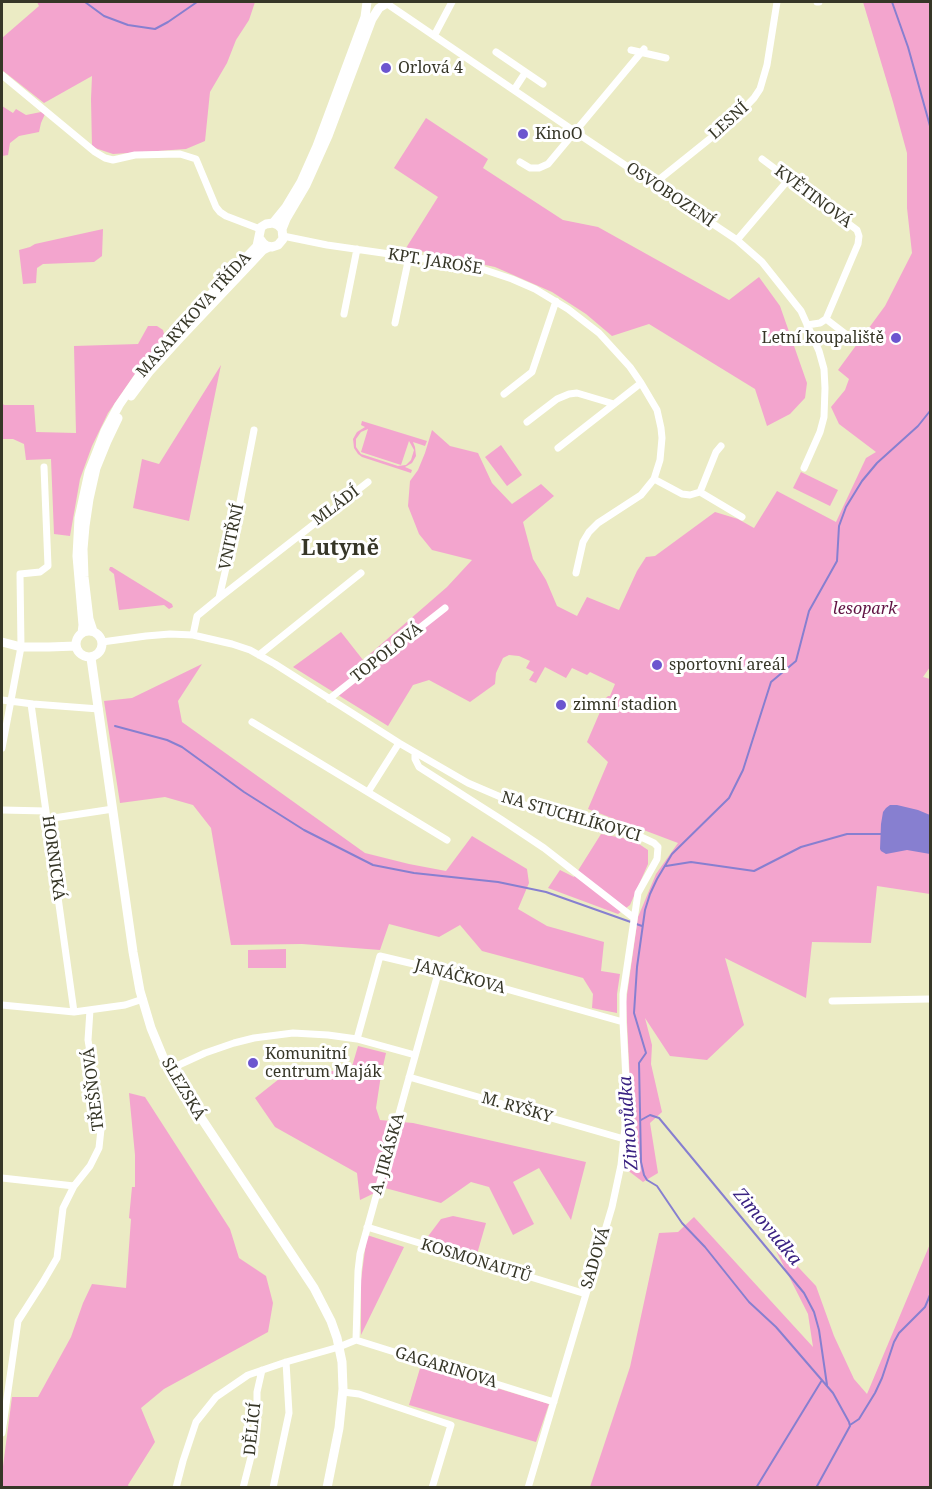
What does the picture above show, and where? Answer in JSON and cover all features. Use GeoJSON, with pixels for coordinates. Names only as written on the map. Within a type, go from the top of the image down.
{"type":"FeatureCollection","features":[{"type":"Feature","properties":{"kind":"street"},"geometry":{"type":"LineString","coordinates":[[367,2],[371,6],[384,4]]}},
{"type":"Feature","properties":{"kind":"street"},"geometry":{"type":"LineString","coordinates":[[273,223],[301,182],[317,146],[365,17],[367,2]]}},
{"type":"Feature","properties":{"kind":"street"},"geometry":{"type":"LineString","coordinates":[[434,36],[452,2]]}},
{"type":"Feature","properties":{"kind":"street","name":"LESNÍ"},"geometry":{"type":"LineString","coordinates":[[656,186],[661,178],[732,121],[760,89],[767,65],[777,2]]}},
{"type":"Feature","properties":{"kind":"street"},"geometry":{"type":"LineString","coordinates":[[2,75],[105,158],[113,160],[135,155],[180,154],[196,159],[220,212],[260,234],[263,243],[269,247],[278,245],[282,241],[286,219],[317,162],[372,19],[384,4]]}},
{"type":"Feature","properties":{"kind":"street","name":"OSVOBOZENÍ"},"geometry":{"type":"LineString","coordinates":[[384,4],[737,240],[762,262],[801,311],[819,351],[824,369],[825,406],[822,426],[804,468]]}},
{"type":"Feature","properties":{"kind":"street"},"geometry":{"type":"LineString","coordinates":[[631,50],[666,58]]}},
{"type":"Feature","properties":{"kind":"street"},"geometry":{"type":"LineString","coordinates":[[520,162],[530,168],[539,168],[548,164],[643,51]]}},
{"type":"Feature","properties":{"kind":"street"},"geometry":{"type":"LineString","coordinates":[[496,52],[543,84]]}},
{"type":"Feature","properties":{"kind":"street"},"geometry":{"type":"LineString","coordinates":[[514,90],[525,72]]}},
{"type":"Feature","properties":{"kind":"street","name":"KVĚTINOVÁ"},"geometry":{"type":"LineString","coordinates":[[762,159],[852,224],[857,230],[858,244],[826,319]]}},
{"type":"Feature","properties":{"kind":"street"},"geometry":{"type":"LineString","coordinates":[[737,240],[789,178]]}},
{"type":"Feature","properties":{"kind":"street"},"geometry":{"type":"LineString","coordinates":[[260,234],[266,224],[273,223],[278,225],[283,233]]}},
{"type":"Feature","properties":{"kind":"street","name":"KPT. JAROŠE"},"geometry":{"type":"LineString","coordinates":[[283,233],[303,241],[481,268],[536,289],[556,301],[599,333],[630,367],[657,410],[662,438],[660,460],[654,479]]}},
{"type":"Feature","properties":{"kind":"street","name":"MASARYKOVA TŘÍDA"},"geometry":{"type":"LineString","coordinates":[[82,633],[77,556],[79,518],[89,471],[105,431],[119,405],[146,366],[173,334],[257,246],[260,234]]}},
{"type":"Feature","properties":{"kind":"street","name":"MASARYKOVA TŘÍDA"},"geometry":{"type":"LineString","coordinates":[[93,631],[86,595],[84,540],[93,482],[107,441],[125,407],[150,372],[263,250],[269,247]]}},
{"type":"Feature","properties":{"kind":"street"},"geometry":{"type":"LineString","coordinates":[[344,314],[357,249]]}},
{"type":"Feature","properties":{"kind":"street"},"geometry":{"type":"LineString","coordinates":[[395,323],[409,257]]}},
{"type":"Feature","properties":{"kind":"street"},"geometry":{"type":"LineString","coordinates":[[504,394],[532,372],[556,301]]}},
{"type":"Feature","properties":{"kind":"street"},"geometry":{"type":"LineString","coordinates":[[807,325],[820,323],[826,319],[856,342]]}},
{"type":"Feature","properties":{"kind":"street"},"geometry":{"type":"LineString","coordinates":[[558,448],[641,382]]}},
{"type":"Feature","properties":{"kind":"street"},"geometry":{"type":"LineString","coordinates":[[526,422],[557,399],[568,394],[577,393],[614,404]]}},
{"type":"Feature","properties":{"kind":"street","name":"VNITŘNÍ"},"geometry":{"type":"LineString","coordinates":[[219,598],[254,430]]}},
{"type":"Feature","properties":{"kind":"street"},"geometry":{"type":"LineString","coordinates":[[700,492],[716,452],[721,446]]}},
{"type":"Feature","properties":{"kind":"street"},"geometry":{"type":"LineString","coordinates":[[2,748],[21,647],[20,574],[40,572],[48,566],[44,467]]}},
{"type":"Feature","properties":{"kind":"street"},"geometry":{"type":"LineString","coordinates":[[576,573],[583,542],[589,532],[598,523],[641,495],[654,479],[682,494],[690,495],[700,492],[742,517]]}},
{"type":"Feature","properties":{"kind":"street","name":"MLÁDÍ"},"geometry":{"type":"LineString","coordinates":[[219,598],[368,482]]}},
{"type":"Feature","properties":{"kind":"street"},"geometry":{"type":"LineString","coordinates":[[259,655],[362,573]]}},
{"type":"Feature","properties":{"kind":"street"},"geometry":{"type":"LineString","coordinates":[[193,635],[197,616],[219,598]]}},
{"type":"Feature","properties":{"kind":"street","name":"TOPOLOVÁ"},"geometry":{"type":"LineString","coordinates":[[329,699],[445,608]]}},
{"type":"Feature","properties":{"kind":"street"},"geometry":{"type":"LineString","coordinates":[[86,631],[93,631],[102,642],[101,651],[91,658],[82,656],[77,650],[77,638],[86,631]]}},
{"type":"Feature","properties":{"kind":"street","name":"NA STUCHLÍKOVCI"},"geometry":{"type":"LineString","coordinates":[[102,642],[170,634],[193,635],[250,650],[468,783],[510,801],[578,817],[654,843],[658,847],[657,859],[638,893],[623,994],[623,1023]]}},
{"type":"Feature","properties":{"kind":"street"},"geometry":{"type":"LineString","coordinates":[[2,642],[21,647],[76,646]]}},
{"type":"Feature","properties":{"kind":"street","name":"SLEZSKÁ"},"geometry":{"type":"LineString","coordinates":[[91,658],[133,952],[142,999],[153,1033],[170,1068],[197,1113],[314,1288],[331,1322],[339,1347],[343,1392],[339,1428],[327,1488]]}},
{"type":"Feature","properties":{"kind":"street"},"geometry":{"type":"LineString","coordinates":[[2,700],[99,709]]}},
{"type":"Feature","properties":{"kind":"street","name":"HORNICKÁ"},"geometry":{"type":"LineString","coordinates":[[31,704],[74,1012]]}},
{"type":"Feature","properties":{"kind":"street"},"geometry":{"type":"LineString","coordinates":[[252,722],[447,840]]}},
{"type":"Feature","properties":{"kind":"street"},"geometry":{"type":"LineString","coordinates":[[368,792],[399,743]]}},
{"type":"Feature","properties":{"kind":"street","name":"NA STUCHLÍKOVCI"},"geometry":{"type":"LineString","coordinates":[[416,753],[415,759],[419,767],[544,848],[634,918]]}},
{"type":"Feature","properties":{"kind":"street"},"geometry":{"type":"LineString","coordinates":[[2,810],[47,815],[113,809]]}},
{"type":"Feature","properties":{"kind":"street","name":"JANÁČKOVA"},"geometry":{"type":"LineString","coordinates":[[357,1039],[380,956],[439,970],[623,1023]]}},
{"type":"Feature","properties":{"kind":"street","name":"A. JIRÁSKA"},"geometry":{"type":"LineString","coordinates":[[356,1340],[360,1254],[439,970]]}},
{"type":"Feature","properties":{"kind":"street"},"geometry":{"type":"LineString","coordinates":[[2,1005],[74,1012],[125,1005],[142,999]]}},
{"type":"Feature","properties":{"kind":"street"},"geometry":{"type":"LineString","coordinates":[[832,1001],[930,999]]}},
{"type":"Feature","properties":{"kind":"street","name":"TŘEŠŇOVÁ"},"geometry":{"type":"LineString","coordinates":[[2,1433],[18,1321],[57,1258],[63,1208],[74,1186],[90,1166],[99,1148],[100,1106],[88,1040],[90,1010]]}},
{"type":"Feature","properties":{"kind":"street","name":"SADOVÁ"},"geometry":{"type":"LineString","coordinates":[[528,1488],[612,1207],[621,1165],[626,1080],[623,1023]]}},
{"type":"Feature","properties":{"kind":"street"},"geometry":{"type":"LineString","coordinates":[[170,1068],[234,1043],[293,1033],[357,1039],[415,1055]]}},
{"type":"Feature","properties":{"kind":"street","name":"M. RYŠKY"},"geometry":{"type":"LineString","coordinates":[[410,1077],[624,1139]]}},
{"type":"Feature","properties":{"kind":"street"},"geometry":{"type":"LineString","coordinates":[[2,1178],[74,1186]]}},
{"type":"Feature","properties":{"kind":"street","name":"KOSMONAUTŮ"},"geometry":{"type":"LineString","coordinates":[[367,1227],[586,1294]]}},
{"type":"Feature","properties":{"kind":"street"},"geometry":{"type":"LineString","coordinates":[[176,1488],[196,1422],[216,1397],[248,1375],[356,1340]]}},
{"type":"Feature","properties":{"kind":"street","name":"GAGARINOVA"},"geometry":{"type":"LineString","coordinates":[[356,1340],[554,1402]]}},
{"type":"Feature","properties":{"kind":"street"},"geometry":{"type":"LineString","coordinates":[[273,1488],[289,1413],[286,1362]]}},
{"type":"Feature","properties":{"kind":"street","name":"DĚLÍCÍ"},"geometry":{"type":"LineString","coordinates":[[243,1488],[252,1453],[257,1417],[257,1392],[262,1370]]}},
{"type":"Feature","properties":{"kind":"street"},"geometry":{"type":"LineString","coordinates":[[343,1392],[359,1394],[451,1425],[432,1488]]}},
{"type":"Feature","properties":{"kind":"green space"},"geometry":{"type":"Polygon","coordinates":[[[37,2],[255,2],[249,20],[236,40],[227,63],[210,92],[205,141],[186,149],[113,154],[92,147],[92,76],[44,103],[2,70],[2,38],[39,6],[37,2]]]}},
{"type":"Feature","properties":{"kind":"green space","name":"lesopark"},"geometry":{"type":"Polygon","coordinates":[[[863,2],[930,2],[930,667],[923,677],[930,679],[930,894],[877,886],[871,943],[812,942],[806,998],[725,958],[744,1025],[707,1060],[670,1056],[645,1018],[652,1045],[651,1064],[662,1112],[650,1123],[658,1173],[643,1182],[626,1169],[630,1140],[630,1082],[626,1002],[638,917],[656,874],[678,843],[588,809],[608,762],[587,742],[606,698],[610,696],[615,684],[590,672],[587,675],[572,668],[566,678],[545,667],[536,683],[529,680],[534,672],[526,668],[530,661],[509,655],[503,658],[496,673],[495,684],[470,702],[429,680],[413,685],[388,726],[293,667],[341,632],[363,660],[447,587],[472,560],[432,550],[419,534],[408,506],[410,481],[418,470],[432,430],[450,446],[478,453],[492,483],[512,504],[541,484],[554,496],[523,522],[533,559],[546,580],[557,606],[577,616],[587,597],[619,610],[646,557],[655,556],[715,512],[738,519],[754,528],[777,491],[836,522],[866,458],[876,452],[839,424],[831,407],[845,390],[849,379],[838,370],[885,306],[912,253],[907,208],[907,153],[863,2]]]}},
{"type":"Feature","properties":{"kind":"green space"},"geometry":{"type":"Polygon","coordinates":[[[2,106],[13,113],[16,109],[26,115],[41,112],[45,114],[39,132],[19,136],[10,143],[8,155],[2,156],[2,106]]]}},
{"type":"Feature","properties":{"kind":"green space"},"geometry":{"type":"Polygon","coordinates":[[[426,118],[488,159],[483,168],[563,220],[598,227],[729,300],[759,277],[780,306],[807,383],[805,398],[790,414],[767,426],[755,389],[649,324],[612,336],[586,314],[552,292],[495,267],[406,248],[438,197],[394,168],[426,118]]]}},
{"type":"Feature","properties":{"kind":"green space"},"geometry":{"type":"Polygon","coordinates":[[[103,229],[102,256],[94,262],[43,264],[37,268],[36,283],[23,284],[19,250],[35,244],[103,229]]]}},
{"type":"Feature","properties":{"kind":"green space"},"geometry":{"type":"Polygon","coordinates":[[[148,326],[157,326],[163,330],[165,338],[137,371],[108,413],[92,446],[80,479],[70,536],[54,534],[51,459],[26,460],[24,444],[13,439],[2,439],[2,403],[4,405],[34,405],[36,432],[76,433],[74,346],[138,344],[148,326]]]}},
{"type":"Feature","properties":{"kind":"green space"},"geometry":{"type":"Polygon","coordinates":[[[221,365],[189,521],[133,508],[142,459],[159,464],[221,365]]]}},
{"type":"Feature","properties":{"kind":"green space"},"geometry":{"type":"Polygon","coordinates":[[[362,421],[427,441],[425,446],[413,442],[416,456],[412,463],[405,467],[412,470],[411,473],[358,454],[354,448],[353,439],[357,432],[365,427],[361,425],[362,421]],[[368,429],[361,432],[356,439],[356,447],[361,454],[398,466],[406,465],[411,460],[414,450],[409,441],[401,465],[361,452],[368,429]]]}},
{"type":"Feature","properties":{"kind":"green space"},"geometry":{"type":"Polygon","coordinates":[[[501,445],[522,475],[507,486],[485,457],[501,445]]]}},
{"type":"Feature","properties":{"kind":"green space"},"geometry":{"type":"Polygon","coordinates":[[[801,472],[838,490],[830,506],[793,488],[801,472]]]}},
{"type":"Feature","properties":{"kind":"green space"},"geometry":{"type":"Polygon","coordinates":[[[110,567],[172,604],[173,607],[169,609],[164,605],[119,610],[114,574],[109,570],[110,567]]]}},
{"type":"Feature","properties":{"kind":"green space"},"geometry":{"type":"Polygon","coordinates":[[[202,664],[178,701],[182,722],[365,853],[446,871],[472,836],[527,869],[529,883],[518,909],[547,926],[604,942],[601,971],[620,974],[617,1013],[592,1008],[593,994],[583,978],[482,951],[460,925],[439,937],[389,924],[380,950],[302,944],[231,945],[211,828],[193,805],[165,797],[120,803],[104,701],[132,698],[202,664]]]}},
{"type":"Feature","properties":{"kind":"green space"},"geometry":{"type":"Polygon","coordinates":[[[601,834],[633,840],[648,850],[648,864],[630,905],[618,914],[548,888],[560,870],[574,877],[601,834]]]}},
{"type":"Feature","properties":{"kind":"green space"},"geometry":{"type":"Polygon","coordinates":[[[286,949],[286,968],[248,968],[248,950],[286,949]]]}},
{"type":"Feature","properties":{"kind":"green space"},"geometry":{"type":"Polygon","coordinates":[[[358,1046],[386,1053],[376,1108],[380,1120],[413,1123],[586,1162],[571,1220],[539,1168],[513,1182],[534,1224],[513,1235],[489,1187],[471,1182],[441,1203],[385,1188],[360,1200],[357,1173],[275,1127],[255,1098],[294,1065],[311,1072],[351,1070],[358,1046]]]}},
{"type":"Feature","properties":{"kind":"green space"},"geometry":{"type":"Polygon","coordinates":[[[129,1093],[145,1097],[230,1229],[239,1258],[266,1276],[273,1303],[268,1332],[164,1389],[141,1408],[155,1442],[128,1485],[129,1487],[2,1487],[12,1397],[38,1397],[71,1337],[92,1284],[126,1288],[131,1219],[129,1218],[132,1187],[135,1187],[135,1155],[129,1093]]]}},
{"type":"Feature","properties":{"kind":"green space"},"geometry":{"type":"Polygon","coordinates":[[[453,1216],[486,1223],[477,1254],[426,1239],[441,1219],[453,1216]]]}},
{"type":"Feature","properties":{"kind":"green space"},"geometry":{"type":"Polygon","coordinates":[[[694,1217],[813,1347],[808,1314],[768,1235],[816,1286],[834,1336],[854,1379],[867,1394],[930,1244],[930,1487],[590,1487],[630,1367],[659,1233],[678,1232],[694,1217]]]}},
{"type":"Feature","properties":{"kind":"green space"},"geometry":{"type":"Polygon","coordinates":[[[367,1235],[404,1247],[361,1335],[361,1280],[367,1235]]]}},
{"type":"Feature","properties":{"kind":"green space"},"geometry":{"type":"Polygon","coordinates":[[[421,1365],[549,1404],[536,1442],[409,1405],[421,1365]]]}},
{"type":"Feature","properties":{"kind":"shaded area"},"geometry":{"type":"Polygon","coordinates":[[[890,805],[918,810],[930,815],[930,854],[907,850],[886,854],[881,851],[883,812],[890,805]]]}},
{"type":"Feature","properties":{"kind":"waterway"},"geometry":{"type":"LineString","coordinates":[[85,2],[104,16],[128,25],[155,29],[197,2]]}},
{"type":"Feature","properties":{"kind":"waterway","name":"Zimovůdka"},"geometry":{"type":"LineString","coordinates":[[892,2],[908,47],[930,126]]}},
{"type":"Feature","properties":{"kind":"waterway","name":"Zimovůdka"},"geometry":{"type":"LineString","coordinates":[[816,1488],[850,1426],[849,1422],[833,1393],[776,1327],[749,1302],[705,1247],[682,1223],[657,1186],[647,1180],[644,1175],[641,1162],[639,1063],[646,1053],[634,1013],[637,967],[645,910],[650,894],[672,854],[729,798],[743,770],[771,682],[796,661],[809,611],[837,561],[839,526],[846,507],[862,481],[877,463],[918,426],[930,411]]}},
{"type":"Feature","properties":{"kind":"waterway"},"geometry":{"type":"LineString","coordinates":[[115,726],[167,740],[182,747],[244,792],[304,830],[373,865],[414,873],[498,882],[546,892],[642,926]]}},
{"type":"Feature","properties":{"kind":"waterway"},"geometry":{"type":"LineString","coordinates":[[666,866],[691,862],[754,871],[801,847],[847,834],[883,834]]}},
{"type":"Feature","properties":{"kind":"waterway","name":"Zimovudka"},"geometry":{"type":"LineString","coordinates":[[641,1120],[650,1115],[659,1118],[804,1293],[814,1312],[819,1330],[827,1385]]}},
{"type":"Feature","properties":{"kind":"waterway"},"geometry":{"type":"LineString","coordinates":[[850,1425],[859,1419],[875,1393],[899,1333],[925,1307],[930,1295]]}},
{"type":"Feature","properties":{"kind":"waterway"},"geometry":{"type":"LineString","coordinates":[[756,1488],[822,1380]]}},
{"type":"Feature","properties":{"kind":"place","name":"Orlová 4"},"geometry":{"type":"Point","coordinates":[386,68]}},
{"type":"Feature","properties":{"kind":"place","name":"KinoO"},"geometry":{"type":"Point","coordinates":[523,134]}},
{"type":"Feature","properties":{"kind":"place","name":"Letní koupaliště"},"geometry":{"type":"Point","coordinates":[896,338]}},
{"type":"Feature","properties":{"kind":"place","name":"sportovní areál"},"geometry":{"type":"Point","coordinates":[657,665]}},
{"type":"Feature","properties":{"kind":"place","name":"zimní stadion"},"geometry":{"type":"Point","coordinates":[561,705]}},
{"type":"Feature","properties":{"kind":"place","name":"Komunitní centrum Maják"},"geometry":{"type":"Point","coordinates":[253,1063]}},
{"type":"Feature","properties":{"kind":"district","name":"Lutyně"},"geometry":{"type":"Point","coordinates":[340,549]}}]}
